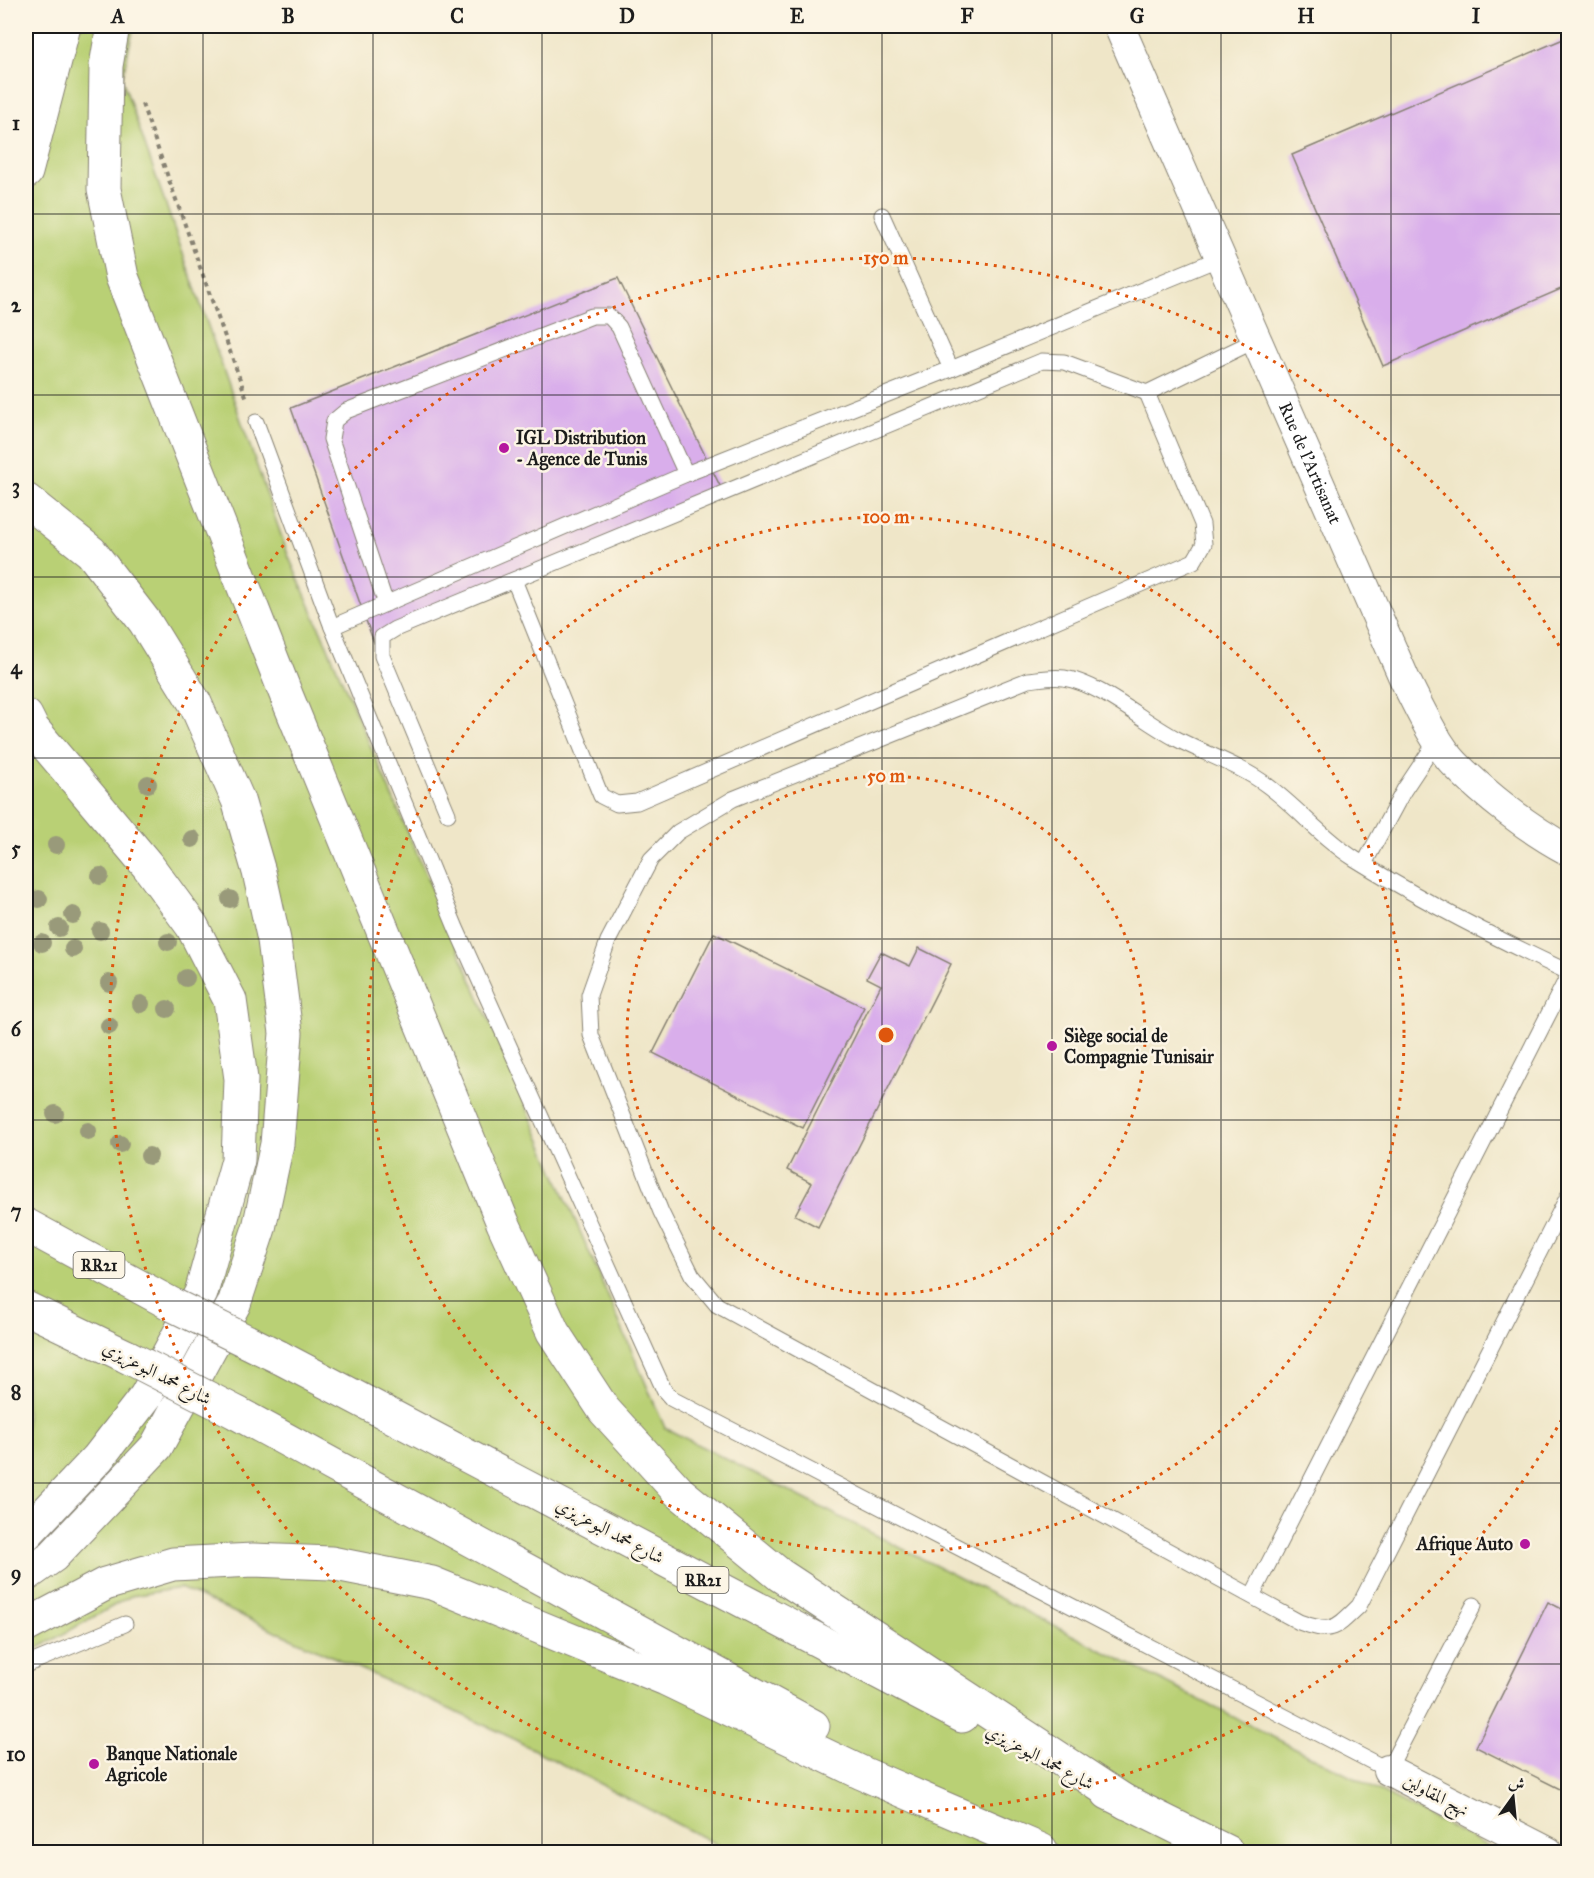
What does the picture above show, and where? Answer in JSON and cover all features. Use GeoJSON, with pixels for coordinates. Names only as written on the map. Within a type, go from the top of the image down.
{"type":"FeatureCollection","features":[{"type":"Feature","properties":{"kind":"highway"},"geometry":{"type":"LineString","coordinates":[[26,73],[45,26]]}},
{"type":"Feature","properties":{"kind":"highway"},"geometry":{"type":"LineString","coordinates":[[26,172],[64,26]]}},
{"type":"Feature","properties":{"kind":"highway"},"geometry":{"type":"LineString","coordinates":[[113,26],[106,66],[104,189],[122,278],[287,697],[503,1223],[553,1332],[604,1410],[679,1492],[780,1575],[1127,1803]]}},
{"type":"Feature","properties":{"kind":"highway"},"geometry":{"type":"LineString","coordinates":[[26,500],[91,552],[145,622],[195,704],[238,800],[259,872],[274,940],[286,1033],[277,1144],[259,1228],[234,1304],[156,1447],[53,1556],[26,1575]]}},
{"type":"Feature","properties":{"kind":"highway"},"geometry":{"type":"LineString","coordinates":[[26,716],[32,728],[148,866],[192,926],[230,1000],[241,1079],[238,1160],[201,1293],[146,1396],[98,1458],[26,1534]]}},
{"type":"Feature","properties":{"kind":"highway","name":"شارع محمد البوعزيزي"},"geometry":{"type":"LineString","coordinates":[[26,1225],[173,1305],[279,1358],[1127,1803],[1227,1852]]}},
{"type":"Feature","properties":{"kind":"highway","name":"شارع محمد البوعزيزي"},"geometry":{"type":"LineString","coordinates":[[26,1308],[237,1413],[1043,1851]]}},
{"type":"Feature","properties":{"kind":"highway"},"geometry":{"type":"LineString","coordinates":[[26,1626],[105,1584],[173,1564],[253,1560],[331,1563],[432,1583],[666,1679],[862,1773],[1043,1851]]}},
{"type":"Feature","properties":{"kind":"street","name":"Rue de l'Artisanat"},"geometry":{"type":"LineString","coordinates":[[1119,26],[1406,680],[1438,739],[1453,763],[1538,834],[1569,850]]}},
{"type":"Feature","properties":{"kind":"street","name":"نهج المقاولين"},"geometry":{"type":"LineString","coordinates":[[1388,1770],[1548,1852]]}},
{"type":"Feature","properties":{"kind":"lane"},"geometry":{"type":"LineString","coordinates":[[882,215],[951,369]]}},
{"type":"Feature","properties":{"kind":"lane"},"geometry":{"type":"LineString","coordinates":[[332,627],[686,474],[951,369],[1220,258]]}},
{"type":"Feature","properties":{"kind":"lane"},"geometry":{"type":"LineString","coordinates":[[386,604],[331,439],[334,421],[346,411],[592,316],[609,316],[619,327],[686,474]]}},
{"type":"Feature","properties":{"kind":"lane"},"geometry":{"type":"LineString","coordinates":[[448,814],[382,656],[382,636],[514,579],[1042,361],[1064,362],[1147,393],[1256,340]]}},
{"type":"Feature","properties":{"kind":"lane"},"geometry":{"type":"LineString","coordinates":[[514,579],[601,796],[617,804],[637,802],[1194,561],[1204,544],[1202,524],[1147,393]]}},
{"type":"Feature","properties":{"kind":"lane"},"geometry":{"type":"LineString","coordinates":[[256,422],[332,627],[456,928],[664,1390],[672,1399],[1388,1770],[1474,1605]]}},
{"type":"Feature","properties":{"kind":"lane"},"geometry":{"type":"LineString","coordinates":[[1252,1596],[1569,974],[1476,929],[1364,864],[1323,836],[1297,809],[1266,784],[1174,737],[1114,702],[1102,691],[1063,677],[1028,680],[733,800],[678,832],[651,859],[608,941],[589,995],[591,1035],[661,1212],[692,1275],[717,1305],[1299,1623],[1324,1631],[1337,1627],[1359,1606],[1569,1196]]}},
{"type":"Feature","properties":{"kind":"lane"},"geometry":{"type":"LineString","coordinates":[[1364,864],[1404,790],[1438,739]]}},
{"type":"Feature","properties":{"kind":"lane"},"geometry":{"type":"LineString","coordinates":[[26,1665],[125,1624]]}},
{"type":"Feature","properties":{"kind":"path"},"geometry":{"type":"LineString","coordinates":[[141,102],[256,422]]}},
{"type":"Feature","properties":{"kind":"green space"},"geometry":{"type":"Polygon","coordinates":[[[26,26],[134,26],[122,79],[288,555],[665,1428],[1499,1852],[731,1852],[498,1731],[180,1588],[131,1596],[26,1655],[26,26]]]}},
{"type":"Feature","properties":{"kind":"building"},"geometry":{"type":"Polygon","coordinates":[[[1568,37],[1568,286],[1383,366],[1292,155],[1568,37]]]}},
{"type":"Feature","properties":{"kind":"building","name":"IGL Distribution - Agence de Tunis"},"geometry":{"type":"Polygon","coordinates":[[[618,278],[721,488],[374,643],[291,408],[618,278]]]}},
{"type":"Feature","properties":{"kind":"building"},"geometry":{"type":"Polygon","coordinates":[[[714,933],[864,1007],[803,1128],[653,1053],[714,933]]]}},
{"type":"Feature","properties":{"kind":"building"},"geometry":{"type":"Polygon","coordinates":[[[919,948],[951,964],[818,1227],[795,1215],[812,1183],[787,1170],[881,985],[867,978],[881,952],[910,966],[919,948]]]}},
{"type":"Feature","properties":{"kind":"building"},"geometry":{"type":"Polygon","coordinates":[[[1548,1602],[1568,1612],[1568,1793],[1476,1747],[1548,1602]]]}},
{"type":"Feature","properties":{"kind":"place","name":"IGL Distribution - Agence de Tunis"},"geometry":{"type":"Point","coordinates":[504,448]}},
{"type":"Feature","properties":{"kind":"place","name":"Siège social de Compagnie Tunisair"},"geometry":{"type":"Point","coordinates":[1052,1046]}},
{"type":"Feature","properties":{"kind":"place","name":"Afrique Auto"},"geometry":{"type":"Point","coordinates":[1525,1544]}},
{"type":"Feature","properties":{"kind":"place","name":"Banque Nationale Agricole"},"geometry":{"type":"Point","coordinates":[94,1764]}}]}
